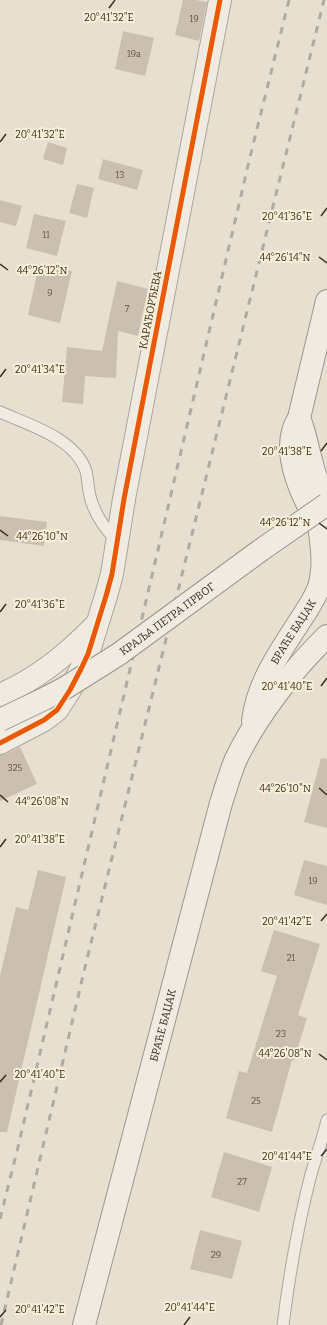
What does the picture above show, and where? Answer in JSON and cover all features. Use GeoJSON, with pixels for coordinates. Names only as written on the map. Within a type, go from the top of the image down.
{"type":"FeatureCollection","features":[{"type":"Feature","properties":{"kind":"main road","name":"КАРАЂОРЂЕВА"},"geometry":{"type":"LineString","coordinates":[[0,743],[44,720],[57,710],[81,669],[88,654],[98,623],[112,574],[124,499],[220,0]]}},
{"type":"Feature","properties":{"kind":"main road","name":"БРАЋЕ БАЏАК"},"geometry":{"type":"LineString","coordinates":[[252,730],[254,710],[260,690],[273,664],[309,607],[319,588],[322,571],[323,532],[300,488],[292,461],[291,448],[294,424],[298,418],[327,301]]}},
{"type":"Feature","properties":{"kind":"main road"},"geometry":{"type":"LineString","coordinates":[[298,418],[304,430],[316,478],[327,503]]}},
{"type":"Feature","properties":{"kind":"main road","name":"КРАЉА ПЕТРА ПРВОГ"},"geometry":{"type":"LineString","coordinates":[[0,720],[65,688],[119,654],[327,503]]}},
{"type":"Feature","properties":{"kind":"main road"},"geometry":{"type":"LineString","coordinates":[[309,607],[327,590]]}},
{"type":"Feature","properties":{"kind":"main road"},"geometry":{"type":"LineString","coordinates":[[0,694],[18,687],[40,674],[67,653],[98,623]]}},
{"type":"Feature","properties":{"kind":"main road","name":"БРАЋЕ БАЏАК"},"geometry":{"type":"LineString","coordinates":[[84,1325],[221,803],[235,761],[252,730],[295,671],[327,636]]}},
{"type":"Feature","properties":{"kind":"lane"},"geometry":{"type":"LineString","coordinates":[[0,412],[50,434],[68,446],[86,471],[90,498],[95,511],[101,522],[118,542]]}},
{"type":"Feature","properties":{"kind":"lane"},"geometry":{"type":"LineString","coordinates":[[283,1325],[291,1266],[300,1222],[310,1178],[327,1120]]}},
{"type":"Feature","properties":{"kind":"building"},"geometry":{"type":"Polygon","coordinates":[[[183,0],[207,2],[199,41],[175,35],[183,0]]]}},
{"type":"Feature","properties":{"kind":"building"},"geometry":{"type":"Polygon","coordinates":[[[123,31],[154,38],[145,76],[115,69],[123,31]]]}},
{"type":"Feature","properties":{"kind":"building"},"geometry":{"type":"Polygon","coordinates":[[[48,142],[67,148],[63,165],[43,159],[48,142]]]}},
{"type":"Feature","properties":{"kind":"building"},"geometry":{"type":"Polygon","coordinates":[[[103,159],[143,170],[137,190],[98,179],[103,159]]]}},
{"type":"Feature","properties":{"kind":"building"},"geometry":{"type":"Polygon","coordinates":[[[77,184],[94,188],[87,218],[69,213],[77,184]]]}},
{"type":"Feature","properties":{"kind":"building"},"geometry":{"type":"Polygon","coordinates":[[[0,200],[22,206],[16,226],[0,222],[0,200]]]}},
{"type":"Feature","properties":{"kind":"building"},"geometry":{"type":"Polygon","coordinates":[[[34,214],[66,221],[57,256],[26,248],[34,214]]]}},
{"type":"Feature","properties":{"kind":"building"},"geometry":{"type":"Polygon","coordinates":[[[39,264],[72,271],[60,323],[28,315],[39,264]]]}},
{"type":"Feature","properties":{"kind":"building"},"geometry":{"type":"Polygon","coordinates":[[[117,281],[148,289],[138,336],[118,331],[116,378],[85,376],[83,404],[62,402],[67,347],[102,351],[117,281]]]}},
{"type":"Feature","properties":{"kind":"building"},"geometry":{"type":"Polygon","coordinates":[[[0,516],[47,522],[44,546],[0,540],[0,516]]]}},
{"type":"Feature","properties":{"kind":"building"},"geometry":{"type":"Polygon","coordinates":[[[20,747],[37,784],[0,801],[0,755],[6,754],[20,747]]]}},
{"type":"Feature","properties":{"kind":"building"},"geometry":{"type":"Polygon","coordinates":[[[321,758],[327,759],[327,828],[304,822],[321,758]]]}},
{"type":"Feature","properties":{"kind":"building"},"geometry":{"type":"Polygon","coordinates":[[[304,860],[327,866],[327,905],[294,895],[304,860]]]}},
{"type":"Feature","properties":{"kind":"building"},"geometry":{"type":"Polygon","coordinates":[[[38,870],[66,877],[7,1132],[0,1132],[0,976],[16,907],[28,910],[38,870]]]}},
{"type":"Feature","properties":{"kind":"building"},"geometry":{"type":"Polygon","coordinates":[[[274,930],[320,944],[298,1015],[307,1018],[294,1061],[292,1060],[272,1132],[226,1118],[239,1071],[247,1073],[277,976],[261,971],[274,930]]]}},
{"type":"Feature","properties":{"kind":"building"},"geometry":{"type":"Polygon","coordinates":[[[224,1152],[272,1167],[259,1212],[211,1197],[224,1152]]]}},
{"type":"Feature","properties":{"kind":"building"},"geometry":{"type":"Polygon","coordinates":[[[200,1230],[242,1241],[232,1279],[190,1269],[200,1230]]]}},
{"type":"Feature","properties":{"kind":"railway"},"geometry":{"type":"LineString","coordinates":[[0,1219],[251,153],[289,0]]}},
{"type":"Feature","properties":{"kind":"railway"},"geometry":{"type":"LineString","coordinates":[[1,1325],[86,963],[324,0]]}},
{"type":"Feature","properties":{"kind":"cycle path"},"geometry":{"type":"LineString","coordinates":[[0,743],[44,720],[57,710],[70,690],[88,654],[106,596],[112,574],[124,499],[220,0]]}}]}
